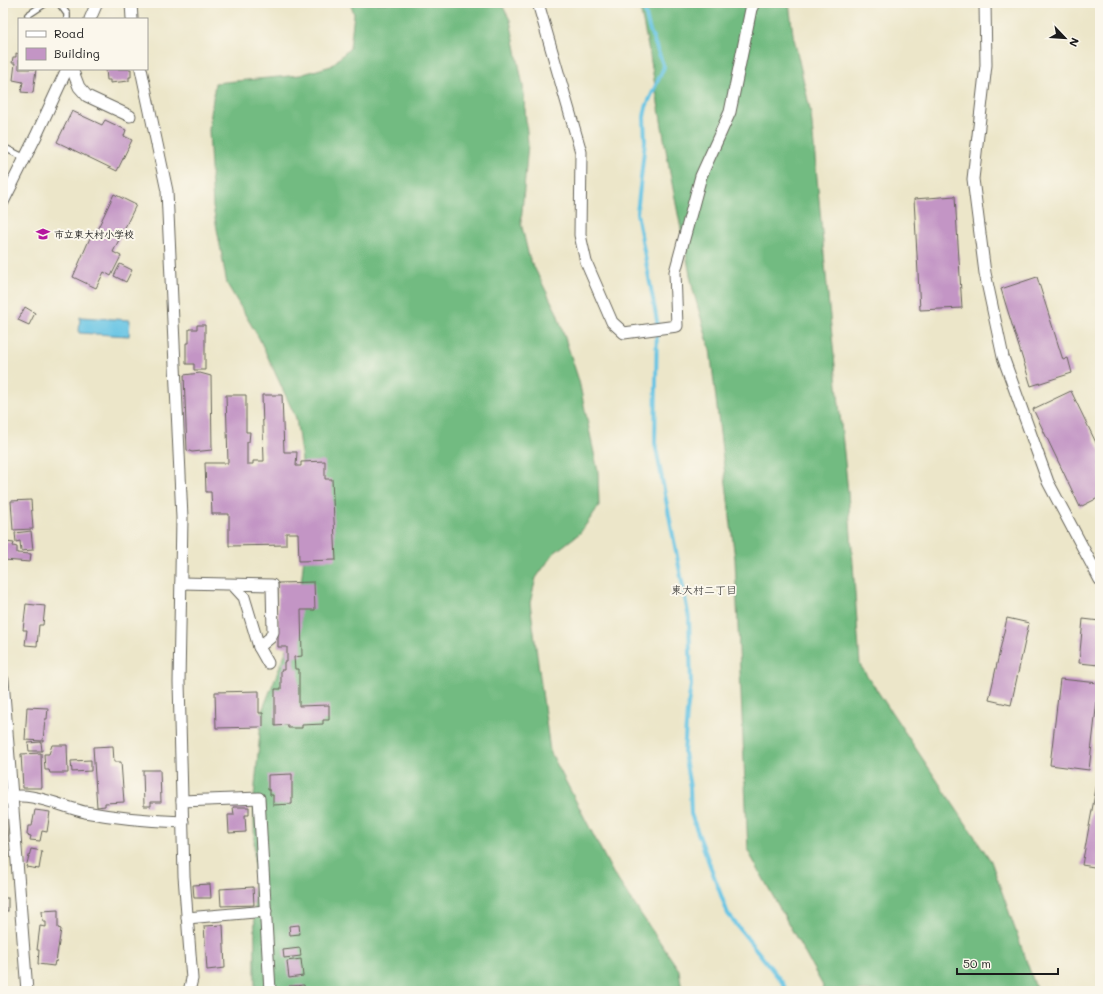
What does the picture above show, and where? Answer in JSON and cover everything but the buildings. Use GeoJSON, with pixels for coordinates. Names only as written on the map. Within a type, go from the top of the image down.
{"type":"FeatureCollection","features":[{"type":"Feature","properties":{"kind":"street"},"geometry":{"type":"LineString","coordinates":[[90,18],[97,3]]}},
{"type":"Feature","properties":{"kind":"street"},"geometry":{"type":"LineString","coordinates":[[131,3],[132,18]]}},
{"type":"Feature","properties":{"kind":"street"},"geometry":{"type":"LineString","coordinates":[[538,3],[581,152],[580,235],[586,262],[612,322],[624,334],[668,329],[678,326],[675,272],[701,176],[730,112],[751,9],[754,3]]}},
{"type":"Feature","properties":{"kind":"street"},"geometry":{"type":"LineString","coordinates":[[986,3],[986,65],[973,179],[985,273],[1002,357],[1039,459],[1048,482],[1100,580]]}},
{"type":"Feature","properties":{"kind":"street"},"geometry":{"type":"LineString","coordinates":[[3,202],[26,158],[67,70]]}},
{"type":"Feature","properties":{"kind":"street"},"geometry":{"type":"LineString","coordinates":[[72,70],[79,88],[87,96],[130,116]]}},
{"type":"Feature","properties":{"kind":"street"},"geometry":{"type":"LineString","coordinates":[[141,70],[166,192],[182,518],[179,682],[187,918],[192,979],[189,991]]}},
{"type":"Feature","properties":{"kind":"street"},"geometry":{"type":"LineString","coordinates":[[180,584],[272,585],[273,632],[270,638],[259,646]]}},
{"type":"Feature","properties":{"kind":"street"},"geometry":{"type":"LineString","coordinates":[[233,585],[244,597],[259,646],[268,662]]}},
{"type":"Feature","properties":{"kind":"street"},"geometry":{"type":"LineString","coordinates":[[3,680],[7,798],[27,991]]}},
{"type":"Feature","properties":{"kind":"street"},"geometry":{"type":"LineString","coordinates":[[7,798],[53,801],[84,811],[149,821],[183,822]]}},
{"type":"Feature","properties":{"kind":"street"},"geometry":{"type":"LineString","coordinates":[[182,801],[259,798],[270,991]]}},
{"type":"Feature","properties":{"kind":"street"},"geometry":{"type":"LineString","coordinates":[[187,918],[266,911]]}},
{"type":"Feature","properties":{"kind":"lane"},"geometry":{"type":"LineString","coordinates":[[28,15],[46,3]]}},
{"type":"Feature","properties":{"kind":"lane"},"geometry":{"type":"LineString","coordinates":[[59,3],[67,14],[67,18]]}},
{"type":"Feature","properties":{"kind":"lane"},"geometry":{"type":"LineString","coordinates":[[3,147],[26,158]]}},
{"type":"Feature","properties":{"kind":"green space"},"geometry":{"type":"Polygon","coordinates":[[[350,3],[501,3],[510,20],[523,86],[528,144],[521,223],[529,257],[557,313],[579,381],[598,472],[599,506],[580,533],[554,553],[536,578],[530,603],[550,751],[613,873],[679,970],[682,991],[255,991],[254,797],[262,711],[297,624],[305,546],[303,468],[296,418],[259,338],[227,284],[213,207],[209,130],[215,83],[300,75],[331,66],[350,48],[354,14],[350,3]]]}},
{"type":"Feature","properties":{"kind":"green space"},"geometry":{"type":"Polygon","coordinates":[[[639,3],[789,3],[793,34],[811,114],[848,492],[860,665],[991,861],[1037,991],[822,991],[823,986],[748,851],[735,559],[710,349],[693,290],[639,3]]]}},
{"type":"Feature","properties":{"kind":"water"},"geometry":{"type":"Polygon","coordinates":[[[80,317],[130,320],[129,336],[79,333],[80,317]]]}},
{"type":"Feature","properties":{"kind":"waterway"},"geometry":{"type":"LineString","coordinates":[[643,3],[649,28],[664,67],[646,107],[644,117],[645,142],[637,213],[657,321],[655,443],[689,618],[691,685],[687,712],[684,753],[690,787],[691,814],[728,914],[782,982],[787,991]]}},
{"type":"Feature","properties":{"kind":"place","name":"市立東大村小学校"},"geometry":{"type":"Point","coordinates":[43,234]}},
{"type":"Feature","properties":{"kind":"district","name":"東大村二丁目"},"geometry":{"type":"Point","coordinates":[704,590]}}]}
